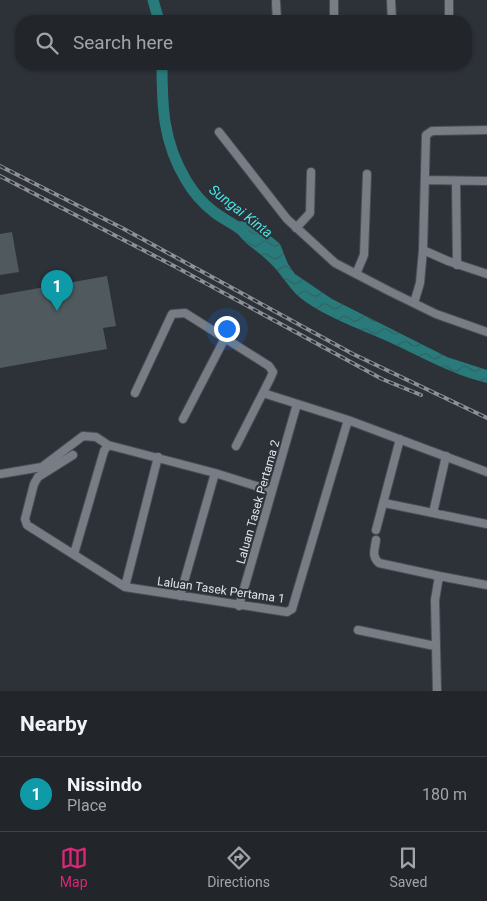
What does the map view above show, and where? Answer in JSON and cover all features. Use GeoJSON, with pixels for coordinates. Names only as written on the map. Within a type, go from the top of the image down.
{"type":"FeatureCollection","features":[{"type":"Feature","properties":{"kind":"street"},"geometry":{"type":"LineString","coordinates":[[334,0],[334,15]]}},
{"type":"Feature","properties":{"kind":"street"},"geometry":{"type":"LineString","coordinates":[[392,0],[392,15]]}},
{"type":"Feature","properties":{"kind":"street"},"geometry":{"type":"LineString","coordinates":[[449,0],[449,15]]}},
{"type":"Feature","properties":{"kind":"street"},"geometry":{"type":"LineString","coordinates":[[276,2],[277,15]]}},
{"type":"Feature","properties":{"kind":"street"},"geometry":{"type":"LineString","coordinates":[[414,303],[420,283],[423,250],[426,138],[428,133],[432,131],[487,130]]}},
{"type":"Feature","properties":{"kind":"street"},"geometry":{"type":"LineString","coordinates":[[218,132],[296,228],[335,263],[444,317],[487,332]]}},
{"type":"Feature","properties":{"kind":"street"},"geometry":{"type":"LineString","coordinates":[[296,228],[310,213],[312,172]]}},
{"type":"Feature","properties":{"kind":"street"},"geometry":{"type":"LineString","coordinates":[[356,274],[364,255],[367,174]]}},
{"type":"Feature","properties":{"kind":"street"},"geometry":{"type":"LineString","coordinates":[[425,180],[487,181]]}},
{"type":"Feature","properties":{"kind":"street"},"geometry":{"type":"LineString","coordinates":[[456,181],[458,265]]}},
{"type":"Feature","properties":{"kind":"street"},"geometry":{"type":"LineString","coordinates":[[423,250],[458,265],[487,274]]}},
{"type":"Feature","properties":{"kind":"street"},"geometry":{"type":"LineString","coordinates":[[135,393],[172,314],[185,313],[269,366],[272,372],[236,446]]}},
{"type":"Feature","properties":{"kind":"street"},"geometry":{"type":"LineString","coordinates":[[183,419],[225,338]]}},
{"type":"Feature","properties":{"kind":"street"},"geometry":{"type":"LineString","coordinates":[[263,393],[348,420],[487,472]]}},
{"type":"Feature","properties":{"kind":"street","name":"Laluan Tasek Pertama 2"},"geometry":{"type":"LineString","coordinates":[[240,606],[297,404]]}},
{"type":"Feature","properties":{"kind":"street","name":"Laluan Tasek Pertama 1"},"geometry":{"type":"LineString","coordinates":[[73,455],[38,477],[34,484],[26,519],[27,525],[125,587],[287,612],[292,609],[348,420]]}},
{"type":"Feature","properties":{"kind":"street"},"geometry":{"type":"LineString","coordinates":[[0,474],[42,467],[83,436],[96,437],[108,445],[158,457],[272,491]]}},
{"type":"Feature","properties":{"kind":"street"},"geometry":{"type":"LineString","coordinates":[[376,530],[400,439]]}},
{"type":"Feature","properties":{"kind":"street"},"geometry":{"type":"LineString","coordinates":[[74,554],[104,451],[108,445]]}},
{"type":"Feature","properties":{"kind":"street"},"geometry":{"type":"LineString","coordinates":[[433,513],[446,456]]}},
{"type":"Feature","properties":{"kind":"street"},"geometry":{"type":"LineString","coordinates":[[125,587],[158,457]]}},
{"type":"Feature","properties":{"kind":"street"},"geometry":{"type":"LineString","coordinates":[[180,596],[215,473]]}},
{"type":"Feature","properties":{"kind":"street"},"geometry":{"type":"LineString","coordinates":[[384,503],[487,524]]}},
{"type":"Feature","properties":{"kind":"street"},"geometry":{"type":"LineString","coordinates":[[376,540],[373,554],[379,563],[487,585]]}},
{"type":"Feature","properties":{"kind":"street"},"geometry":{"type":"LineString","coordinates":[[437,691],[434,600],[439,576]]}},
{"type":"Feature","properties":{"kind":"street"},"geometry":{"type":"LineString","coordinates":[[358,630],[435,646]]}},
{"type":"Feature","properties":{"kind":"water","name":"Sungai Kinta"},"geometry":{"type":"Polygon","coordinates":[[[246,221],[280,244],[288,264],[295,274],[332,299],[447,357],[487,370],[487,383],[436,365],[341,321],[306,302],[293,291],[274,267],[239,235],[231,222],[246,221]]]}},
{"type":"Feature","properties":{"kind":"building"},"geometry":{"type":"Polygon","coordinates":[[[12,232],[19,272],[0,275],[0,234],[12,232]]]}},
{"type":"Feature","properties":{"kind":"building"},"geometry":{"type":"Polygon","coordinates":[[[107,276],[116,326],[103,328],[107,349],[0,368],[0,295],[107,276]]]}},
{"type":"Feature","properties":{"kind":"waterway","name":"Sungai Kinta"},"geometry":{"type":"LineString","coordinates":[[153,0],[157,15]]}},
{"type":"Feature","properties":{"kind":"waterway","name":"Sungai Kinta"},"geometry":{"type":"LineString","coordinates":[[162,70],[165,124],[178,166],[202,201],[217,215],[243,231]]}},
{"type":"Feature","properties":{"kind":"railway"},"geometry":{"type":"LineString","coordinates":[[0,166],[124,229],[353,354],[487,418]]}},
{"type":"Feature","properties":{"kind":"railway"},"geometry":{"type":"LineString","coordinates":[[0,176],[174,266],[382,379],[421,395]]}},
{"type":"Feature","properties":{"kind":"place","name":"Nissindo"},"geometry":{"type":"Point","coordinates":[57,311]}}]}
